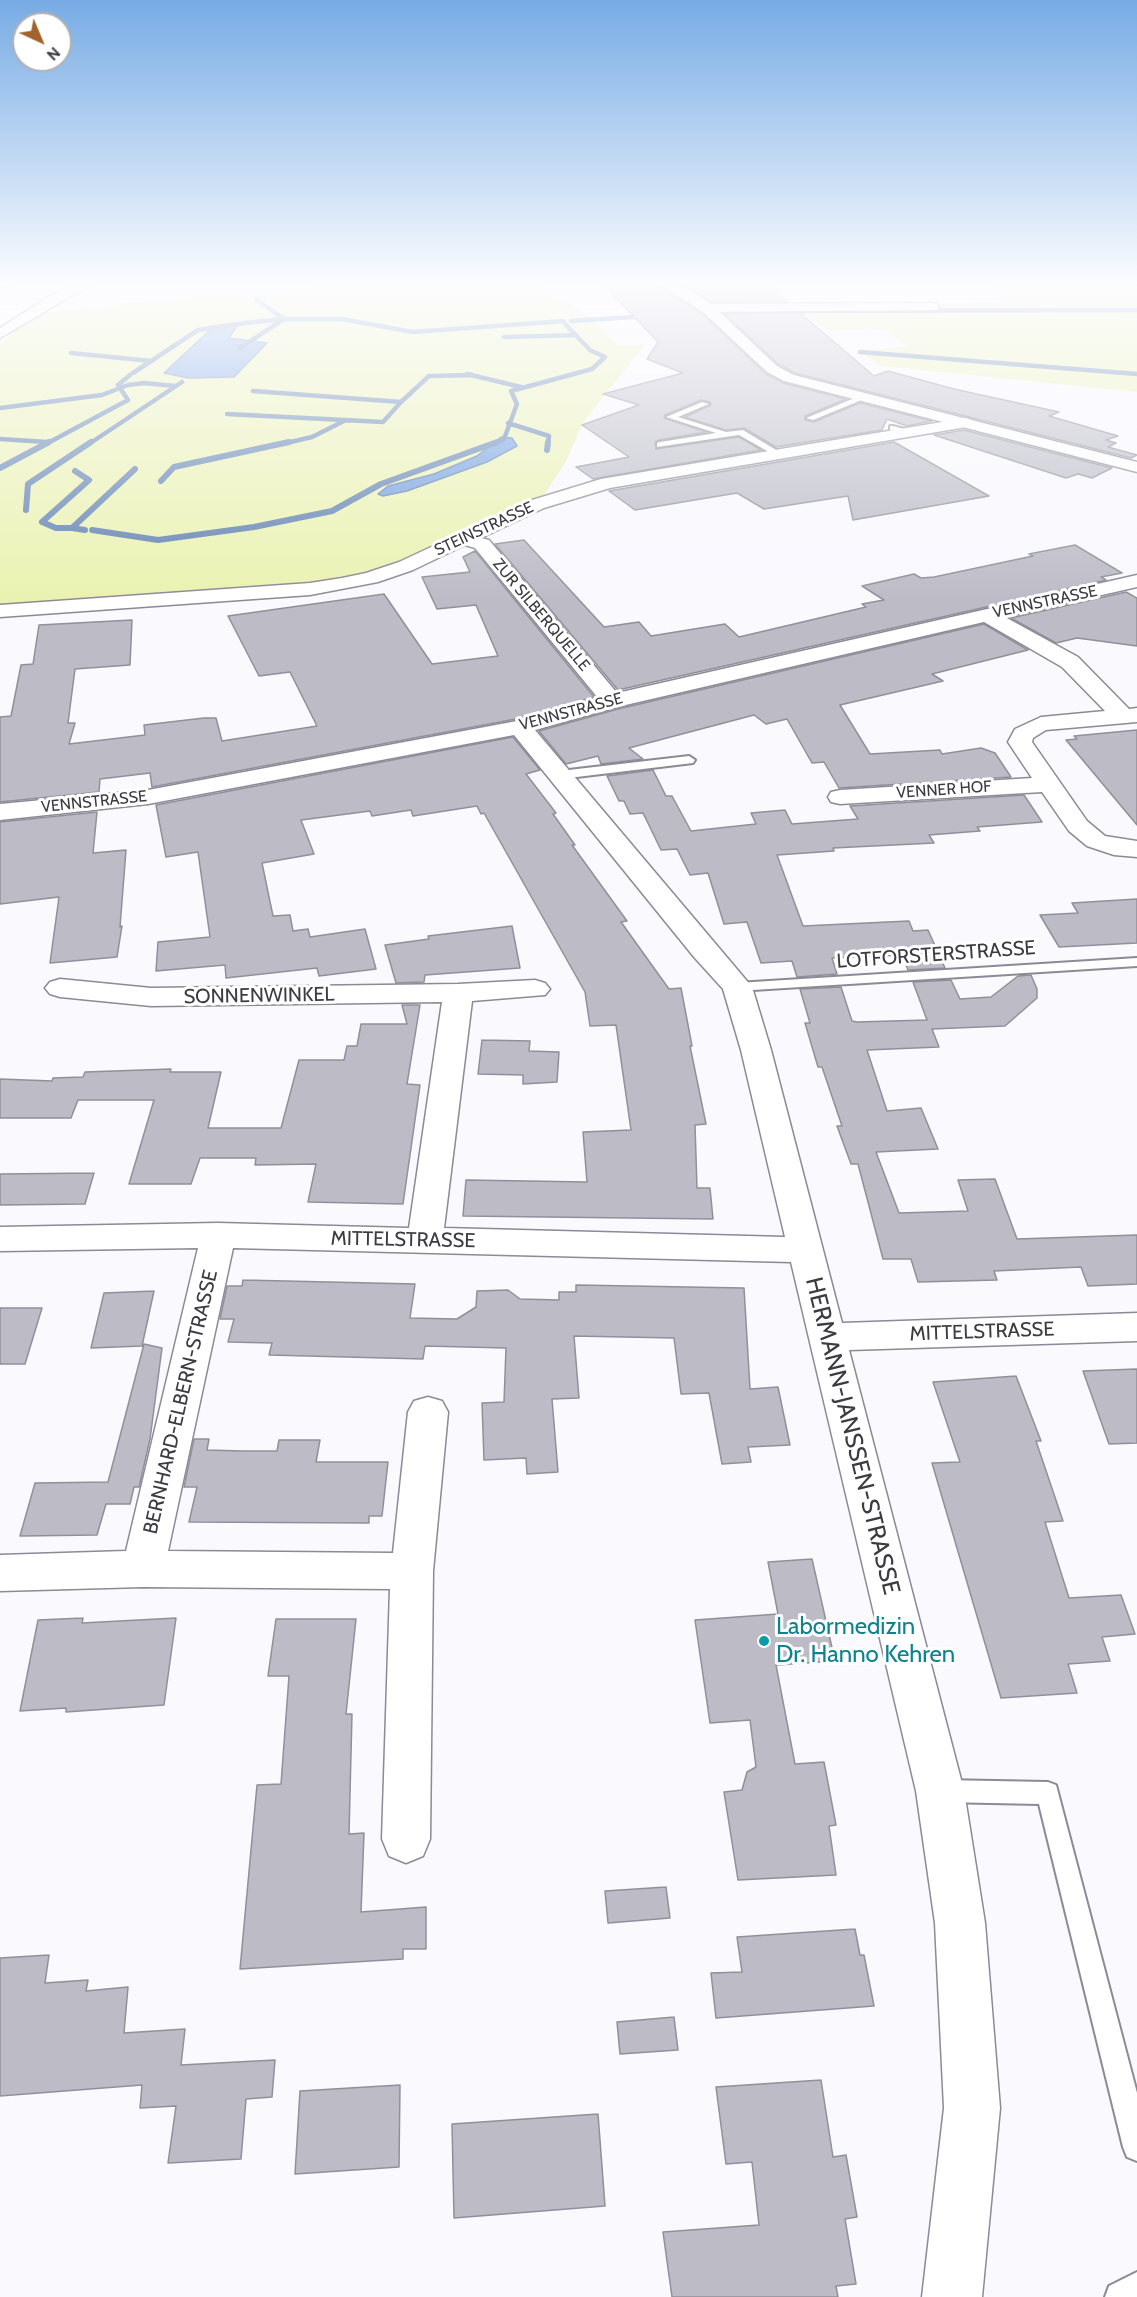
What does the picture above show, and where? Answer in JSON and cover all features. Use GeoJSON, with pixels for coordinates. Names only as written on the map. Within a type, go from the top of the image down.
{"type":"FeatureCollection","features":[{"type":"Feature","properties":{"kind":"street"},"geometry":{"type":"LineString","coordinates":[[828,387],[1137,467]]}},
{"type":"Feature","properties":{"kind":"street","name":"STEINSTRASSE"},"geometry":{"type":"LineString","coordinates":[[0,611],[299,590],[342,584],[371,578],[406,566],[538,504],[608,483],[779,454],[901,430],[966,423]]}},
{"type":"Feature","properties":{"kind":"street","name":"ZUR SILBERQUELLE"},"geometry":{"type":"LineString","coordinates":[[463,538],[482,544],[612,700]]}},
{"type":"Feature","properties":{"kind":"street","name":"VENNSTRASSE"},"geometry":{"type":"LineString","coordinates":[[0,812],[148,797],[520,727],[612,700],[1137,581]]}},
{"type":"Feature","properties":{"kind":"street"},"geometry":{"type":"LineString","coordinates":[[986,615],[1070,662],[1129,715]]}},
{"type":"Feature","properties":{"kind":"street"},"geometry":{"type":"LineString","coordinates":[[1129,715],[1041,724],[1023,734],[1020,742],[1078,826],[1096,841],[1114,847],[1136,850]]}},
{"type":"Feature","properties":{"kind":"street","name":"HERMANN-JANSSEN-STRASSE"},"geometry":{"type":"LineString","coordinates":[[520,727],[696,942],[737,987],[756,1050],[940,1791],[960,1923],[972,2108],[952,2297]]}},
{"type":"Feature","properties":{"kind":"street","name":"VENNER HOF"},"geometry":{"type":"LineString","coordinates":[[840,797],[1049,784]]}},
{"type":"Feature","properties":{"kind":"street","name":"SONNENWINKEL"},"geometry":{"type":"LineString","coordinates":[[60,988],[151,997],[458,993],[535,989]]}},
{"type":"Feature","properties":{"kind":"street"},"geometry":{"type":"LineString","coordinates":[[425,1241],[458,993]]}},
{"type":"Feature","properties":{"kind":"street","name":"MITTELSTRASSE"},"geometry":{"type":"LineString","coordinates":[[0,1239],[218,1235],[425,1241],[533,1241],[807,1250]]}},
{"type":"Feature","properties":{"kind":"street","name":"BERNHARD-ELBERN-STRASSE"},"geometry":{"type":"LineString","coordinates":[[143,1569],[218,1235]]}},
{"type":"Feature","properties":{"kind":"street","name":"MITTELSTRASSE"},"geometry":{"type":"LineString","coordinates":[[827,1337],[1137,1328]]}},
{"type":"Feature","properties":{"kind":"street"},"geometry":{"type":"LineString","coordinates":[[406,1839],[412,1571],[428,1412]]}},
{"type":"Feature","properties":{"kind":"street"},"geometry":{"type":"LineString","coordinates":[[0,1573],[143,1569],[412,1571]]}},
{"type":"Feature","properties":{"kind":"lane"},"geometry":{"type":"LineString","coordinates":[[810,418],[865,397]]}},
{"type":"Feature","properties":{"kind":"lane"},"geometry":{"type":"LineString","coordinates":[[705,404],[670,417],[727,434]]}},
{"type":"Feature","properties":{"kind":"lane"},"geometry":{"type":"LineString","coordinates":[[660,445],[740,432],[779,454]]}},
{"type":"Feature","properties":{"kind":"lane"},"geometry":{"type":"LineString","coordinates":[[560,775],[689,760]]}},
{"type":"Feature","properties":{"kind":"lane","name":"LOTFORSTERSTRASSE"},"geometry":{"type":"LineString","coordinates":[[737,987],[1137,962]]}},
{"type":"Feature","properties":{"kind":"lane"},"geometry":{"type":"LineString","coordinates":[[940,1791],[1048,1793],[1137,2147]]}},
{"type":"Feature","properties":{"kind":"lane"},"geometry":{"type":"LineString","coordinates":[[1120,2297],[1137,2287]]}},
{"type":"Feature","properties":{"kind":"green space"},"geometry":{"type":"Polygon","coordinates":[[[0,387],[611,387],[584,421],[565,463],[542,498],[400,567],[338,584],[0,607],[0,387]]]}},
{"type":"Feature","properties":{"kind":"green space"},"geometry":{"type":"Polygon","coordinates":[[[1089,387],[1137,387],[1137,392],[1089,387]]]}},
{"type":"Feature","properties":{"kind":"water"},"geometry":{"type":"Polygon","coordinates":[[[501,437],[512,438],[517,446],[487,462],[407,491],[383,496],[378,494],[388,486],[434,474],[477,456],[501,437]]]}},
{"type":"Feature","properties":{"kind":"building"},"geometry":{"type":"Polygon","coordinates":[[[629,387],[800,387],[846,399],[805,416],[805,420],[814,422],[860,403],[932,421],[907,426],[887,419],[882,430],[776,447],[744,428],[726,430],[685,417],[711,405],[710,402],[701,400],[665,415],[664,418],[706,432],[659,440],[655,442],[656,449],[739,437],[761,450],[593,479],[576,467],[629,457],[582,425],[639,405],[603,394],[629,387]]]}},
{"type":"Feature","properties":{"kind":"building"},"geometry":{"type":"Polygon","coordinates":[[[851,387],[947,387],[1059,412],[1049,416],[1118,436],[1106,440],[1116,443],[1108,447],[1137,455],[1131,458],[851,387]]]}},
{"type":"Feature","properties":{"kind":"building"},"geometry":{"type":"Polygon","coordinates":[[[964,430],[1112,468],[1092,478],[1078,474],[1066,478],[934,435],[964,430]]]}},
{"type":"Feature","properties":{"kind":"building"},"geometry":{"type":"Polygon","coordinates":[[[894,442],[989,496],[853,520],[848,496],[764,509],[737,493],[635,510],[609,491],[894,442]]]}},
{"type":"Feature","properties":{"kind":"building"},"geometry":{"type":"Polygon","coordinates":[[[524,540],[604,627],[639,622],[651,636],[725,624],[739,637],[866,607],[862,604],[884,600],[862,586],[914,574],[921,578],[934,577],[1075,545],[1122,573],[1101,577],[1106,580],[618,690],[495,544],[524,540]]]}},
{"type":"Feature","properties":{"kind":"building"},"geometry":{"type":"Polygon","coordinates":[[[475,551],[594,697],[516,719],[152,787],[150,773],[100,779],[99,792],[0,802],[0,717],[11,716],[21,665],[33,664],[39,625],[132,620],[130,665],[75,669],[68,723],[75,723],[69,744],[145,735],[144,725],[204,718],[216,718],[222,741],[317,726],[290,672],[259,676],[228,616],[384,594],[432,664],[498,656],[476,605],[437,609],[422,577],[470,572],[463,557],[475,551]]]}},
{"type":"Feature","properties":{"kind":"building"},"geometry":{"type":"Polygon","coordinates":[[[1126,592],[1137,598],[1137,646],[1077,638],[1056,643],[1011,618],[1126,592]]]}},
{"type":"Feature","properties":{"kind":"building"},"geometry":{"type":"Polygon","coordinates":[[[984,624],[1028,650],[932,674],[943,681],[840,705],[870,754],[940,750],[942,754],[981,748],[995,753],[1011,777],[839,788],[824,762],[812,763],[787,719],[766,724],[754,715],[629,748],[643,759],[601,764],[598,756],[566,764],[539,731],[618,709],[984,624]]]}},
{"type":"Feature","properties":{"kind":"building"},"geometry":{"type":"Polygon","coordinates":[[[1137,730],[1137,825],[1066,740],[1077,739],[1074,736],[1137,730]]]}},
{"type":"Feature","properties":{"kind":"building"},"geometry":{"type":"Polygon","coordinates":[[[513,737],[540,770],[526,774],[556,813],[553,814],[575,845],[572,845],[627,921],[621,922],[669,989],[681,988],[706,1124],[695,1125],[697,1188],[710,1188],[713,1219],[463,1216],[466,1180],[587,1182],[583,1132],[631,1130],[616,1025],[590,1026],[585,992],[484,813],[481,814],[477,806],[413,816],[411,810],[372,816],[370,811],[301,820],[314,854],[262,863],[273,916],[290,915],[293,931],[308,929],[310,937],[365,929],[376,969],[319,976],[317,968],[226,978],[225,965],[156,971],[158,942],[210,937],[198,852],[166,857],[156,805],[513,737]]]}},
{"type":"Feature","properties":{"kind":"building"},"geometry":{"type":"Polygon","coordinates":[[[653,770],[666,796],[672,796],[691,831],[756,824],[751,813],[785,810],[792,824],[858,819],[850,806],[1024,795],[1042,822],[977,827],[980,831],[929,835],[934,843],[833,848],[834,851],[777,855],[803,926],[909,921],[913,931],[928,930],[945,968],[908,970],[902,955],[832,958],[837,974],[797,977],[792,961],[761,963],[747,922],[724,924],[708,873],[690,875],[677,849],[661,850],[643,813],[630,814],[624,801],[619,801],[607,776],[653,770]]]}},
{"type":"Feature","properties":{"kind":"building"},"geometry":{"type":"Polygon","coordinates":[[[97,812],[93,853],[126,850],[120,927],[122,926],[117,957],[50,963],[59,897],[0,904],[0,822],[97,812]]]}},
{"type":"Feature","properties":{"kind":"building"},"geometry":{"type":"Polygon","coordinates":[[[1137,899],[1137,943],[1059,947],[1040,915],[1078,913],[1072,903],[1137,899]]]}},
{"type":"Feature","properties":{"kind":"building"},"geometry":{"type":"Polygon","coordinates":[[[512,926],[520,968],[425,975],[424,982],[396,983],[385,945],[429,939],[428,936],[512,926]]]}},
{"type":"Feature","properties":{"kind":"building"},"geometry":{"type":"Polygon","coordinates":[[[1031,975],[1037,989],[1037,998],[1005,1026],[932,1029],[939,1047],[867,1050],[887,1111],[921,1108],[938,1149],[876,1152],[899,1213],[968,1211],[958,1180],[995,1179],[1017,1239],[1137,1235],[1137,1284],[1088,1286],[1081,1267],[994,1271],[997,1280],[918,1282],[911,1259],[883,1259],[858,1164],[851,1164],[837,1126],[842,1126],[822,1067],[818,1067],[805,1023],[810,1023],[800,989],[841,987],[852,1021],[927,1020],[913,982],[951,980],[960,999],[991,997],[1018,976],[1031,975]]]}},
{"type":"Feature","properties":{"kind":"building"},"geometry":{"type":"Polygon","coordinates":[[[402,1005],[420,1005],[407,1084],[420,1085],[403,1204],[308,1202],[316,1164],[255,1165],[256,1158],[200,1158],[191,1184],[129,1184],[154,1100],[78,1100],[71,1118],[0,1118],[0,1079],[52,1081],[53,1078],[83,1077],[85,1072],[171,1069],[170,1072],[221,1072],[208,1128],[281,1128],[299,1060],[344,1060],[347,1046],[357,1046],[361,1024],[407,1024],[402,1005]]]}},
{"type":"Feature","properties":{"kind":"building"},"geometry":{"type":"Polygon","coordinates":[[[482,1040],[530,1041],[529,1051],[559,1052],[557,1082],[523,1084],[523,1075],[478,1074],[482,1040]]]}},
{"type":"Feature","properties":{"kind":"building"},"geometry":{"type":"Polygon","coordinates":[[[94,1173],[85,1204],[0,1205],[0,1174],[94,1173]]]}},
{"type":"Feature","properties":{"kind":"building"},"geometry":{"type":"Polygon","coordinates":[[[243,1280],[415,1284],[410,1318],[457,1319],[476,1307],[477,1291],[508,1290],[520,1299],[559,1300],[559,1292],[576,1292],[576,1285],[744,1288],[750,1389],[778,1387],[790,1445],[748,1447],[751,1462],[722,1464],[709,1393],[681,1394],[674,1338],[574,1336],[579,1398],[552,1399],[558,1472],[527,1474],[526,1458],[484,1460],[482,1403],[504,1402],[506,1348],[425,1346],[423,1359],[269,1355],[272,1343],[228,1342],[234,1319],[220,1319],[227,1286],[242,1286],[243,1280]]]}},
{"type":"Feature","properties":{"kind":"building"},"geometry":{"type":"Polygon","coordinates":[[[154,1291],[142,1346],[91,1348],[104,1293],[154,1291]]]}},
{"type":"Feature","properties":{"kind":"building"},"geometry":{"type":"Polygon","coordinates":[[[0,1308],[42,1308],[25,1364],[0,1364],[0,1308]]]}},
{"type":"Feature","properties":{"kind":"building"},"geometry":{"type":"Polygon","coordinates":[[[144,1344],[162,1348],[150,1439],[139,1487],[134,1487],[130,1504],[106,1504],[97,1535],[20,1536],[35,1483],[108,1482],[144,1344]]]}},
{"type":"Feature","properties":{"kind":"building"},"geometry":{"type":"Polygon","coordinates":[[[1137,1369],[1137,1443],[1109,1444],[1083,1371],[1137,1369]]]}},
{"type":"Feature","properties":{"kind":"building"},"geometry":{"type":"Polygon","coordinates":[[[1016,1376],[1041,1441],[1036,1441],[1063,1521],[1045,1522],[1069,1598],[1121,1595],[1135,1634],[1102,1637],[1110,1661],[1068,1664],[1077,1693],[1001,1698],[932,1463],[960,1462],[933,1382],[1016,1376]]]}},
{"type":"Feature","properties":{"kind":"building"},"geometry":{"type":"Polygon","coordinates":[[[194,1439],[209,1439],[207,1450],[242,1451],[277,1451],[279,1440],[320,1440],[316,1462],[388,1462],[382,1516],[369,1516],[369,1523],[189,1522],[197,1487],[184,1487],[194,1439]]]}},
{"type":"Feature","properties":{"kind":"building"},"geometry":{"type":"Polygon","coordinates":[[[812,1559],[835,1661],[776,1665],[795,1764],[824,1762],[836,1825],[829,1826],[836,1875],[738,1880],[724,1792],[742,1790],[747,1772],[756,1767],[750,1720],[710,1723],[695,1620],[778,1614],[768,1562],[812,1559]]]}},
{"type":"Feature","properties":{"kind":"building"},"geometry":{"type":"Polygon","coordinates":[[[83,1618],[82,1623],[176,1618],[164,1705],[66,1712],[66,1708],[20,1711],[38,1620],[83,1618]]]}},
{"type":"Feature","properties":{"kind":"building"},"geometry":{"type":"Polygon","coordinates":[[[276,1619],[356,1619],[346,1714],[352,1714],[349,1834],[364,1833],[361,1912],[426,1907],[426,1949],[403,1949],[403,1959],[240,1969],[257,1785],[281,1784],[289,1676],[268,1676],[276,1619]]]}},
{"type":"Feature","properties":{"kind":"building"},"geometry":{"type":"Polygon","coordinates":[[[666,1887],[670,1918],[608,1923],[605,1891],[666,1887]]]}},
{"type":"Feature","properties":{"kind":"building"},"geometry":{"type":"Polygon","coordinates":[[[855,1929],[860,1955],[864,1955],[874,2006],[716,2018],[711,1973],[742,1972],[737,1937],[855,1929]]]}},
{"type":"Feature","properties":{"kind":"building"},"geometry":{"type":"Polygon","coordinates":[[[49,1955],[45,1983],[88,1980],[86,1991],[128,1987],[124,2033],[185,2029],[181,2065],[275,2060],[272,2097],[246,2099],[241,2159],[168,2163],[176,2106],[140,2108],[142,2085],[0,2096],[0,1958],[49,1955]]]}},
{"type":"Feature","properties":{"kind":"building"},"geometry":{"type":"Polygon","coordinates":[[[674,2017],[678,2050],[620,2054],[617,2022],[674,2017]]]}},
{"type":"Feature","properties":{"kind":"building"},"geometry":{"type":"Polygon","coordinates":[[[821,2080],[833,2157],[846,2155],[857,2217],[845,2219],[856,2284],[836,2286],[838,2297],[672,2297],[663,2232],[759,2225],[752,2162],[726,2164],[716,2087],[821,2080]]]}},
{"type":"Feature","properties":{"kind":"building"},"geometry":{"type":"Polygon","coordinates":[[[400,2085],[399,2167],[295,2174],[300,2091],[400,2085]]]}},
{"type":"Feature","properties":{"kind":"building"},"geometry":{"type":"Polygon","coordinates":[[[598,2114],[605,2206],[454,2218],[452,2124],[598,2114]]]}},
{"type":"Feature","properties":{"kind":"waterway"},"geometry":{"type":"LineString","coordinates":[[89,444],[174,387]]}},
{"type":"Feature","properties":{"kind":"waterway"},"geometry":{"type":"LineString","coordinates":[[401,402],[417,387]]}},
{"type":"Feature","properties":{"kind":"waterway"},"geometry":{"type":"LineString","coordinates":[[510,424],[517,404],[511,391],[525,387]]}},
{"type":"Feature","properties":{"kind":"waterway"},"geometry":{"type":"LineString","coordinates":[[0,408],[102,395],[120,388]]}},
{"type":"Feature","properties":{"kind":"waterway"},"geometry":{"type":"LineString","coordinates":[[46,444],[128,400],[120,388]]}},
{"type":"Feature","properties":{"kind":"waterway"},"geometry":{"type":"LineString","coordinates":[[253,391],[401,402]]}},
{"type":"Feature","properties":{"kind":"waterway"},"geometry":{"type":"LineString","coordinates":[[346,420],[383,422],[401,402]]}},
{"type":"Feature","properties":{"kind":"waterway"},"geometry":{"type":"LineString","coordinates":[[227,414],[346,420]]}},
{"type":"Feature","properties":{"kind":"waterway"},"geometry":{"type":"LineString","coordinates":[[282,444],[312,437],[346,420]]}},
{"type":"Feature","properties":{"kind":"waterway"},"geometry":{"type":"LineString","coordinates":[[493,444],[504,439],[510,424]]}},
{"type":"Feature","properties":{"kind":"waterway"},"geometry":{"type":"LineString","coordinates":[[510,424],[549,436],[548,444]]}},
{"type":"Feature","properties":{"kind":"waterway"},"geometry":{"type":"LineString","coordinates":[[0,439],[47,442]]}},
{"type":"Feature","properties":{"kind":"waterway"},"geometry":{"type":"LineString","coordinates":[[0,468],[49,442]]}},
{"type":"Feature","properties":{"kind":"waterway"},"geometry":{"type":"LineString","coordinates":[[26,510],[28,484],[91,442]]}},
{"type":"Feature","properties":{"kind":"waterway"},"geometry":{"type":"LineString","coordinates":[[161,481],[174,467],[289,442]]}},
{"type":"Feature","properties":{"kind":"waterway"},"geometry":{"type":"LineString","coordinates":[[92,530],[158,540],[254,527],[332,511],[381,484],[497,442]]}},
{"type":"Feature","properties":{"kind":"waterway"},"geometry":{"type":"LineString","coordinates":[[547,450],[548,442]]}},
{"type":"Feature","properties":{"kind":"waterway"},"geometry":{"type":"LineString","coordinates":[[72,528],[135,469]]}},
{"type":"Feature","properties":{"kind":"waterway"},"geometry":{"type":"LineString","coordinates":[[72,528],[56,528],[42,522],[89,480],[75,471]]}},
{"type":"Feature","properties":{"kind":"waterway"},"geometry":{"type":"LineString","coordinates":[[72,528],[85,530]]}},
{"type":"Feature","properties":{"kind":"place","name":"Labormedizin Dr. Hanno Kehren"},"geometry":{"type":"Point","coordinates":[764,1641]}}]}
